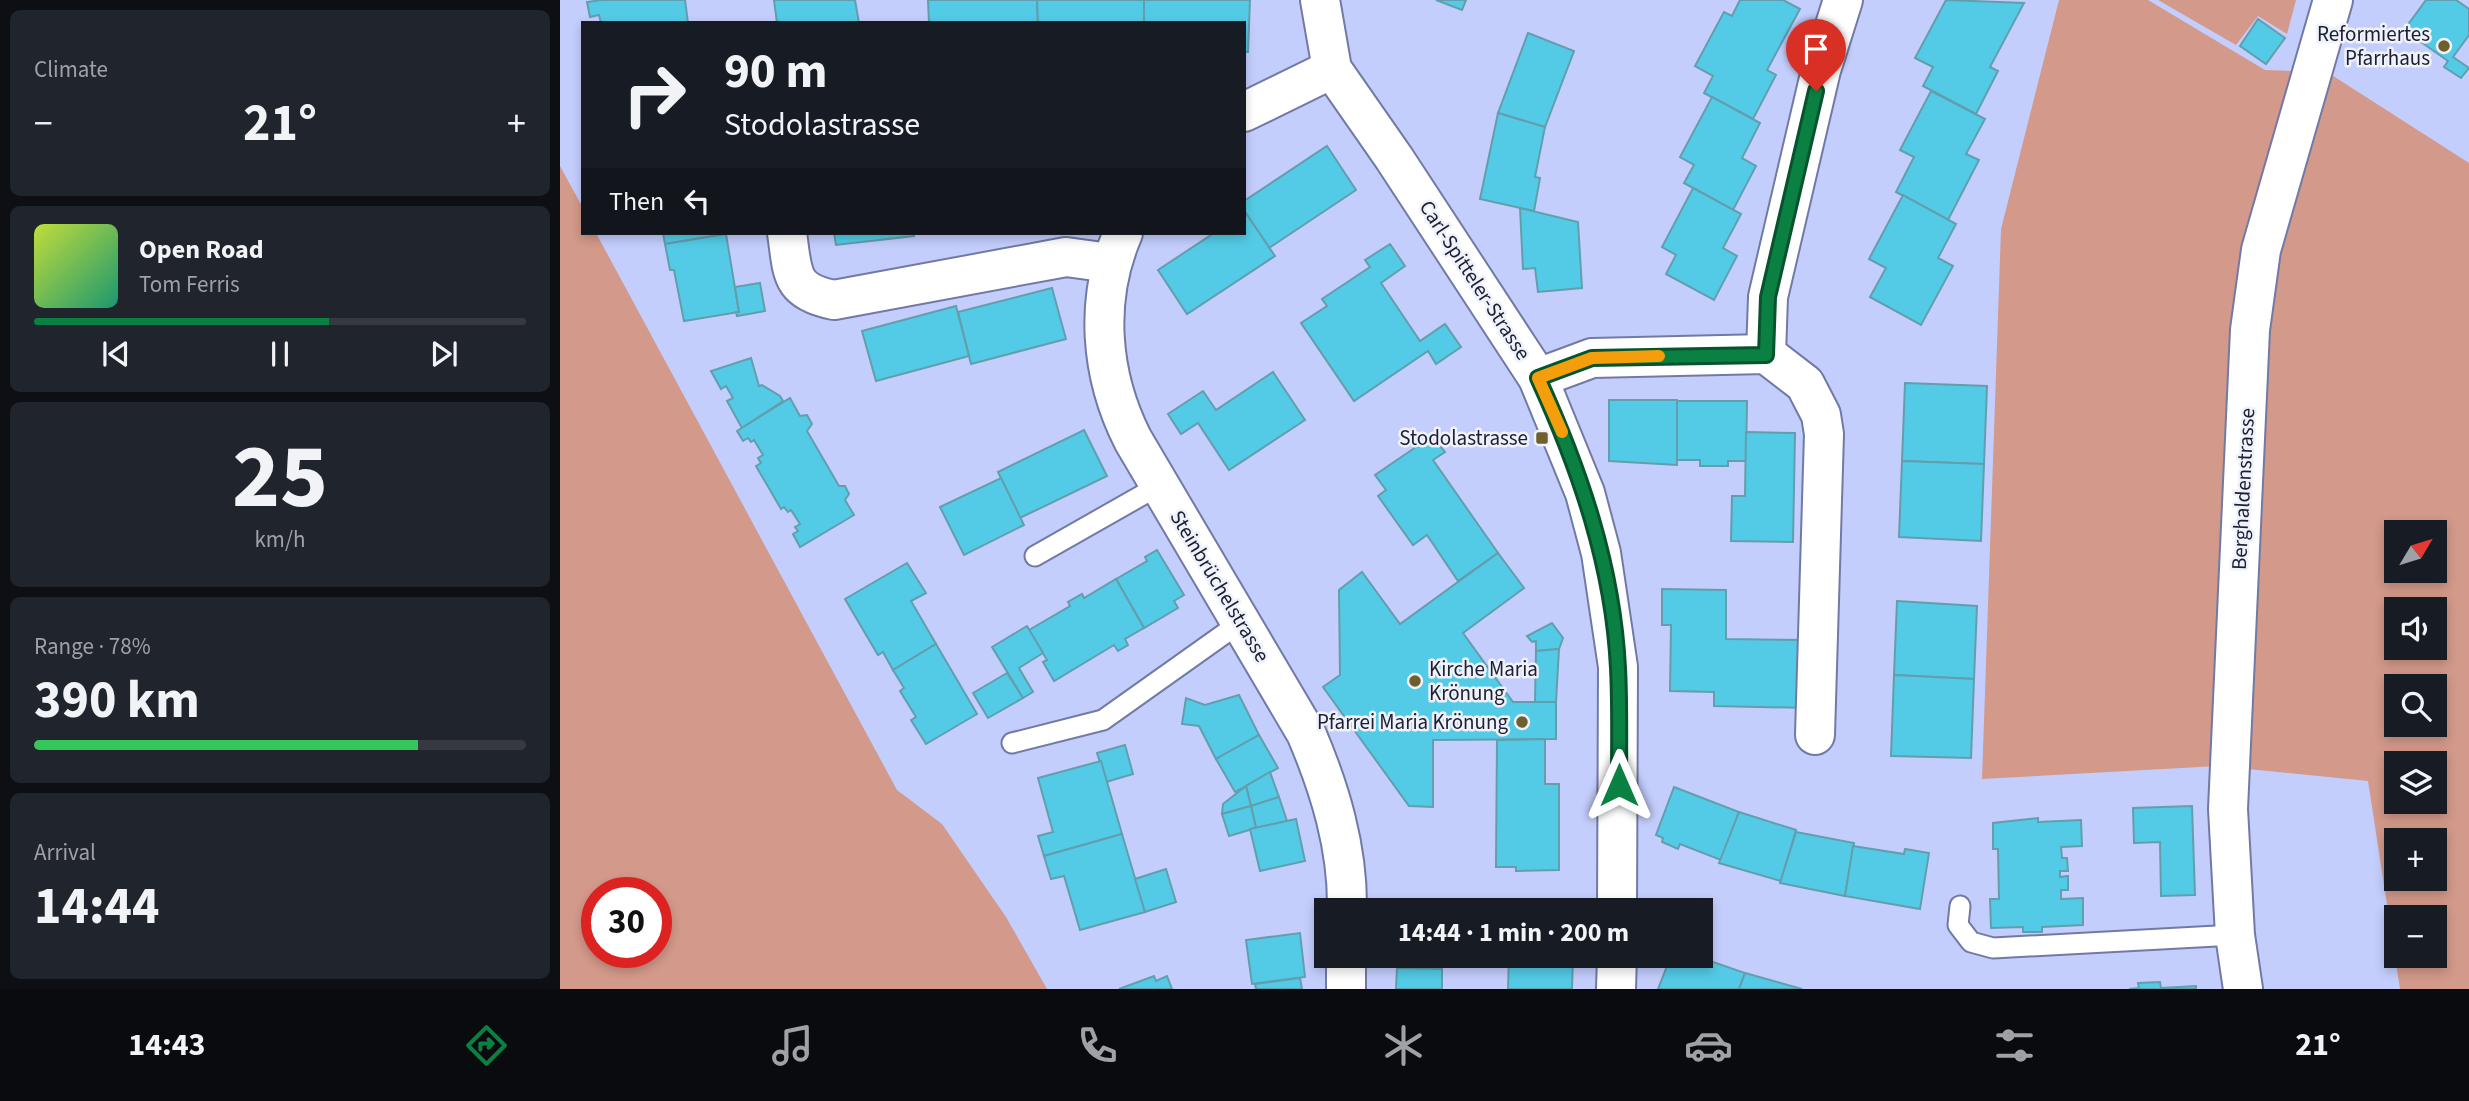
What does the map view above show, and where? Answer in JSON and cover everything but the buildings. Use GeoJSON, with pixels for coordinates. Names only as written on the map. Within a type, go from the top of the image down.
{"type":"FeatureCollection","features":[{"type":"Feature","properties":{"kind":"street","name":"Carl-Spitteler-Strasse"},"geometry":{"type":"LineString","coordinates":[[1320,0],[1332,69],[1394,158],[1538,378],[1585,493],[1611,608],[1618,667],[1617,898]]}},
{"type":"Feature","properties":{"kind":"street"},"geometry":{"type":"LineString","coordinates":[[1766,355],[1768,297],[1821,70],[1843,0]]}},
{"type":"Feature","properties":{"kind":"street","name":"Berghaldenstrasse"},"geometry":{"type":"LineString","coordinates":[[2243,989],[2235,935],[2228,809],[2250,330],[2261,250],[2333,0]]}},
{"type":"Feature","properties":{"kind":"street"},"geometry":{"type":"LineString","coordinates":[[1246,111],[1332,69]]}},
{"type":"Feature","properties":{"kind":"street","name":"Steinbrüchelstrasse"},"geometry":{"type":"LineString","coordinates":[[787,235],[797,282],[809,295],[834,300],[1116,248],[1105,304],[1105,359],[1123,420],[1284,691],[1324,775],[1340,840],[1346,898]]}},
{"type":"Feature","properties":{"kind":"street"},"geometry":{"type":"LineString","coordinates":[[1538,378],[1592,358],[1766,355],[1805,384],[1821,415],[1824,434],[1815,735]]}},
{"type":"Feature","properties":{"kind":"street"},"geometry":{"type":"LineString","coordinates":[[1346,968],[1346,989]]}},
{"type":"Feature","properties":{"kind":"street"},"geometry":{"type":"LineString","coordinates":[[1616,989],[1617,968]]}},
{"type":"Feature","properties":{"kind":"lane"},"geometry":{"type":"LineString","coordinates":[[1035,556],[1160,485]]}},
{"type":"Feature","properties":{"kind":"lane"},"geometry":{"type":"LineString","coordinates":[[1012,743],[1103,720],[1241,622]]}},
{"type":"Feature","properties":{"kind":"lane"},"geometry":{"type":"LineString","coordinates":[[1960,906],[1958,925],[1972,942],[1993,948],[2235,935]]}},
{"type":"Feature","properties":{"kind":"shaded area"},"geometry":{"type":"Polygon","coordinates":[[[2059,0],[2148,0],[2265,70],[2327,72],[2469,163],[2469,989],[2400,989],[2397,968],[2447,968],[2447,905],[2387,905],[2385,891],[2447,891],[2447,828],[2384,828],[2384,885],[2368,781],[2218,766],[1982,779],[2001,229],[2059,0]]]}},
{"type":"Feature","properties":{"kind":"shaded area"},"geometry":{"type":"Polygon","coordinates":[[[2158,0],[2296,0],[2287,34],[2258,16],[2236,45],[2158,0]]]}},
{"type":"Feature","properties":{"kind":"shaded area"},"geometry":{"type":"Polygon","coordinates":[[[560,166],[581,204],[581,235],[597,235],[897,790],[942,824],[1006,917],[1047,989],[560,989],[560,166]]]}},
{"type":"Feature","properties":{"kind":"slow traffic"},"geometry":{"type":"LineString","coordinates":[[1562,432],[1538,378],[1592,358],[1659,356]]}},
{"type":"Feature","properties":{"kind":"place","name":"Reformiertes Pfarrhaus"},"geometry":{"type":"Point","coordinates":[2444,46]}},
{"type":"Feature","properties":{"kind":"place","name":"Stodolastrasse"},"geometry":{"type":"Point","coordinates":[1542,438]}},
{"type":"Feature","properties":{"kind":"place","name":"Kirche Maria Krönung"},"geometry":{"type":"Point","coordinates":[1415,681]}},
{"type":"Feature","properties":{"kind":"place","name":"Pfarrei Maria Krönung"},"geometry":{"type":"Point","coordinates":[1522,722]}},
{"type":"Feature","properties":{"kind":"route"},"geometry":{"type":"LineString","coordinates":[[1619,785],[1618,667],[1601,553],[1585,493],[1538,378],[1592,358],[1766,355],[1768,297],[1816,91]]}}]}
